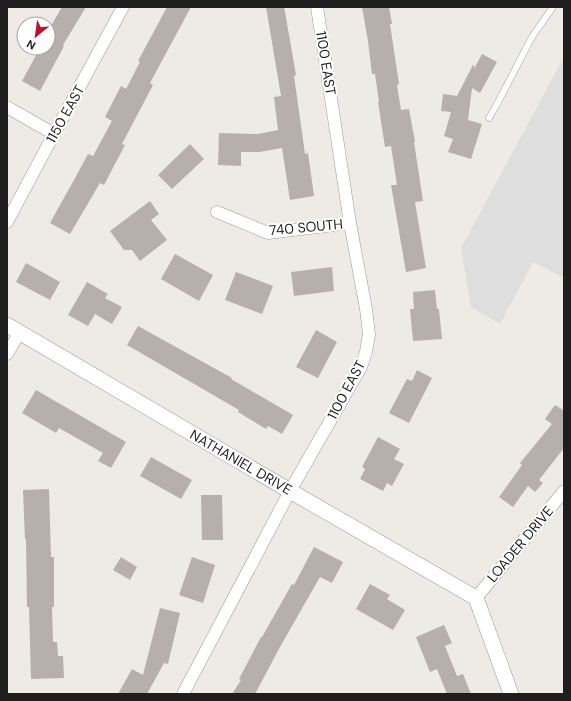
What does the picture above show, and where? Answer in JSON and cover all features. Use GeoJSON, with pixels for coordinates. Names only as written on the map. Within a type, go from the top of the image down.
{"type":"FeatureCollection","features":[{"type":"Feature","properties":{"kind":"street","name":"1150 EAST"},"geometry":{"type":"LineString","coordinates":[[7,222],[123,7]]}},
{"type":"Feature","properties":{"kind":"street","name":"1100 EAST"},"geometry":{"type":"LineString","coordinates":[[183,694],[290,491],[361,367],[366,352],[369,334],[366,309],[350,223],[317,7]]}},
{"type":"Feature","properties":{"kind":"street"},"geometry":{"type":"LineString","coordinates":[[7,107],[54,134]]}},
{"type":"Feature","properties":{"kind":"street","name":"740 SOUTH"},"geometry":{"type":"LineString","coordinates":[[217,212],[268,233],[350,223]]}},
{"type":"Feature","properties":{"kind":"street","name":"NATHANIEL DRIVE"},"geometry":{"type":"LineString","coordinates":[[7,325],[476,598]]}},
{"type":"Feature","properties":{"kind":"street"},"geometry":{"type":"LineString","coordinates":[[7,354],[20,332]]}},
{"type":"Feature","properties":{"kind":"street","name":"LOADER DRIVE"},"geometry":{"type":"LineString","coordinates":[[476,598],[564,491]]}},
{"type":"Feature","properties":{"kind":"street"},"geometry":{"type":"LineString","coordinates":[[476,598],[511,694]]}},
{"type":"Feature","properties":{"kind":"lane"},"geometry":{"type":"LineString","coordinates":[[490,118],[532,37],[553,7]]}},
{"type":"Feature","properties":{"kind":"shaded area"},"geometry":{"type":"Polygon","coordinates":[[[564,57],[564,278],[533,262],[500,324],[471,307],[461,248],[564,57]]]}},
{"type":"Feature","properties":{"kind":"building"},"geometry":{"type":"Polygon","coordinates":[[[62,7],[86,7],[63,45],[64,46],[40,91],[22,81],[36,56],[56,56],[56,17],[62,7]]]}},
{"type":"Feature","properties":{"kind":"building"},"geometry":{"type":"Polygon","coordinates":[[[167,7],[191,7],[150,83],[153,85],[122,144],[125,145],[104,185],[100,183],[70,234],[50,223],[88,154],[93,156],[112,121],[105,117],[121,86],[126,89],[140,62],[138,61],[167,7]]]}},
{"type":"Feature","properties":{"kind":"building"},"geometry":{"type":"Polygon","coordinates":[[[266,7],[284,7],[296,75],[294,76],[305,154],[308,153],[314,196],[290,200],[282,148],[259,152],[241,152],[241,166],[218,165],[219,133],[258,134],[278,130],[274,97],[281,96],[266,7]]]}},
{"type":"Feature","properties":{"kind":"building"},"geometry":{"type":"Polygon","coordinates":[[[362,7],[389,7],[401,110],[409,109],[415,142],[423,201],[415,202],[426,268],[406,272],[391,185],[397,185],[391,146],[385,147],[375,74],[372,74],[362,7]]]}},
{"type":"Feature","properties":{"kind":"building"},"geometry":{"type":"Polygon","coordinates":[[[482,54],[497,62],[480,93],[472,88],[468,120],[482,124],[471,159],[448,152],[453,139],[444,136],[451,112],[441,111],[443,94],[457,96],[473,65],[474,69],[482,54]]]}},
{"type":"Feature","properties":{"kind":"building"},"geometry":{"type":"Polygon","coordinates":[[[190,144],[204,159],[172,189],[158,175],[190,144]]]}},
{"type":"Feature","properties":{"kind":"building"},"geometry":{"type":"Polygon","coordinates":[[[150,201],[159,214],[151,220],[167,240],[140,261],[132,250],[124,250],[110,231],[150,201]]]}},
{"type":"Feature","properties":{"kind":"building"},"geometry":{"type":"Polygon","coordinates":[[[175,254],[213,275],[199,301],[161,279],[175,254]]]}},
{"type":"Feature","properties":{"kind":"building"},"geometry":{"type":"Polygon","coordinates":[[[26,263],[60,282],[50,300],[16,282],[26,263]]]}},
{"type":"Feature","properties":{"kind":"building"},"geometry":{"type":"Polygon","coordinates":[[[332,267],[334,291],[294,296],[291,272],[332,267]]]}},
{"type":"Feature","properties":{"kind":"building"},"geometry":{"type":"Polygon","coordinates":[[[236,272],[273,286],[262,314],[225,300],[236,272]]]}},
{"type":"Feature","properties":{"kind":"building"},"geometry":{"type":"Polygon","coordinates":[[[87,282],[108,294],[105,298],[122,307],[112,324],[95,314],[88,326],[68,315],[87,282]]]}},
{"type":"Feature","properties":{"kind":"building"},"geometry":{"type":"Polygon","coordinates":[[[435,290],[437,309],[439,309],[442,339],[413,341],[410,309],[414,309],[413,292],[435,290]]]}},
{"type":"Feature","properties":{"kind":"building"},"geometry":{"type":"Polygon","coordinates":[[[138,326],[232,378],[231,379],[293,415],[282,434],[268,426],[266,429],[238,412],[239,410],[127,345],[138,326]]]}},
{"type":"Feature","properties":{"kind":"building"},"geometry":{"type":"Polygon","coordinates":[[[316,330],[337,342],[318,378],[296,367],[316,330]]]}},
{"type":"Feature","properties":{"kind":"building"},"geometry":{"type":"Polygon","coordinates":[[[417,370],[432,378],[409,423],[389,413],[407,379],[412,381],[417,370]]]}},
{"type":"Feature","properties":{"kind":"building"},"geometry":{"type":"Polygon","coordinates":[[[36,390],[126,442],[111,468],[98,461],[103,453],[59,428],[56,433],[22,413],[36,390]]]}},
{"type":"Feature","properties":{"kind":"building"},"geometry":{"type":"Polygon","coordinates":[[[555,405],[563,410],[564,408],[564,448],[539,480],[543,483],[535,492],[528,486],[513,507],[499,497],[522,465],[520,463],[552,424],[545,419],[555,405]]]}},
{"type":"Feature","properties":{"kind":"building"},"geometry":{"type":"Polygon","coordinates":[[[378,437],[400,449],[394,459],[404,464],[392,486],[387,483],[383,491],[360,479],[365,469],[362,467],[378,437]]]}},
{"type":"Feature","properties":{"kind":"building"},"geometry":{"type":"Polygon","coordinates":[[[151,457],[192,480],[181,499],[140,476],[151,457]]]}},
{"type":"Feature","properties":{"kind":"building"},"geometry":{"type":"Polygon","coordinates":[[[49,489],[51,557],[54,557],[54,607],[52,607],[53,642],[57,642],[58,656],[63,656],[64,678],[31,679],[23,490],[49,489]]]}},
{"type":"Feature","properties":{"kind":"building"},"geometry":{"type":"Polygon","coordinates":[[[201,495],[222,495],[223,540],[202,540],[201,495]]]}},
{"type":"Feature","properties":{"kind":"building"},"geometry":{"type":"Polygon","coordinates":[[[314,547],[343,562],[332,583],[320,577],[255,694],[232,694],[241,680],[239,679],[261,637],[292,584],[294,585],[314,547]]]}},
{"type":"Feature","properties":{"kind":"building"},"geometry":{"type":"Polygon","coordinates":[[[121,557],[137,567],[130,580],[113,570],[121,557]]]}},
{"type":"Feature","properties":{"kind":"building"},"geometry":{"type":"Polygon","coordinates":[[[192,557],[215,565],[203,603],[179,595],[192,557]]]}},
{"type":"Feature","properties":{"kind":"building"},"geometry":{"type":"Polygon","coordinates":[[[370,584],[390,595],[387,599],[405,610],[393,630],[356,609],[370,584]]]}},
{"type":"Feature","properties":{"kind":"building"},"geometry":{"type":"Polygon","coordinates":[[[160,608],[180,613],[168,664],[164,663],[147,694],[118,694],[132,669],[143,675],[160,608]]]}},
{"type":"Feature","properties":{"kind":"building"},"geometry":{"type":"Polygon","coordinates":[[[444,625],[452,643],[445,646],[457,676],[463,674],[471,694],[447,694],[437,669],[430,672],[416,637],[444,625]]]}}]}
